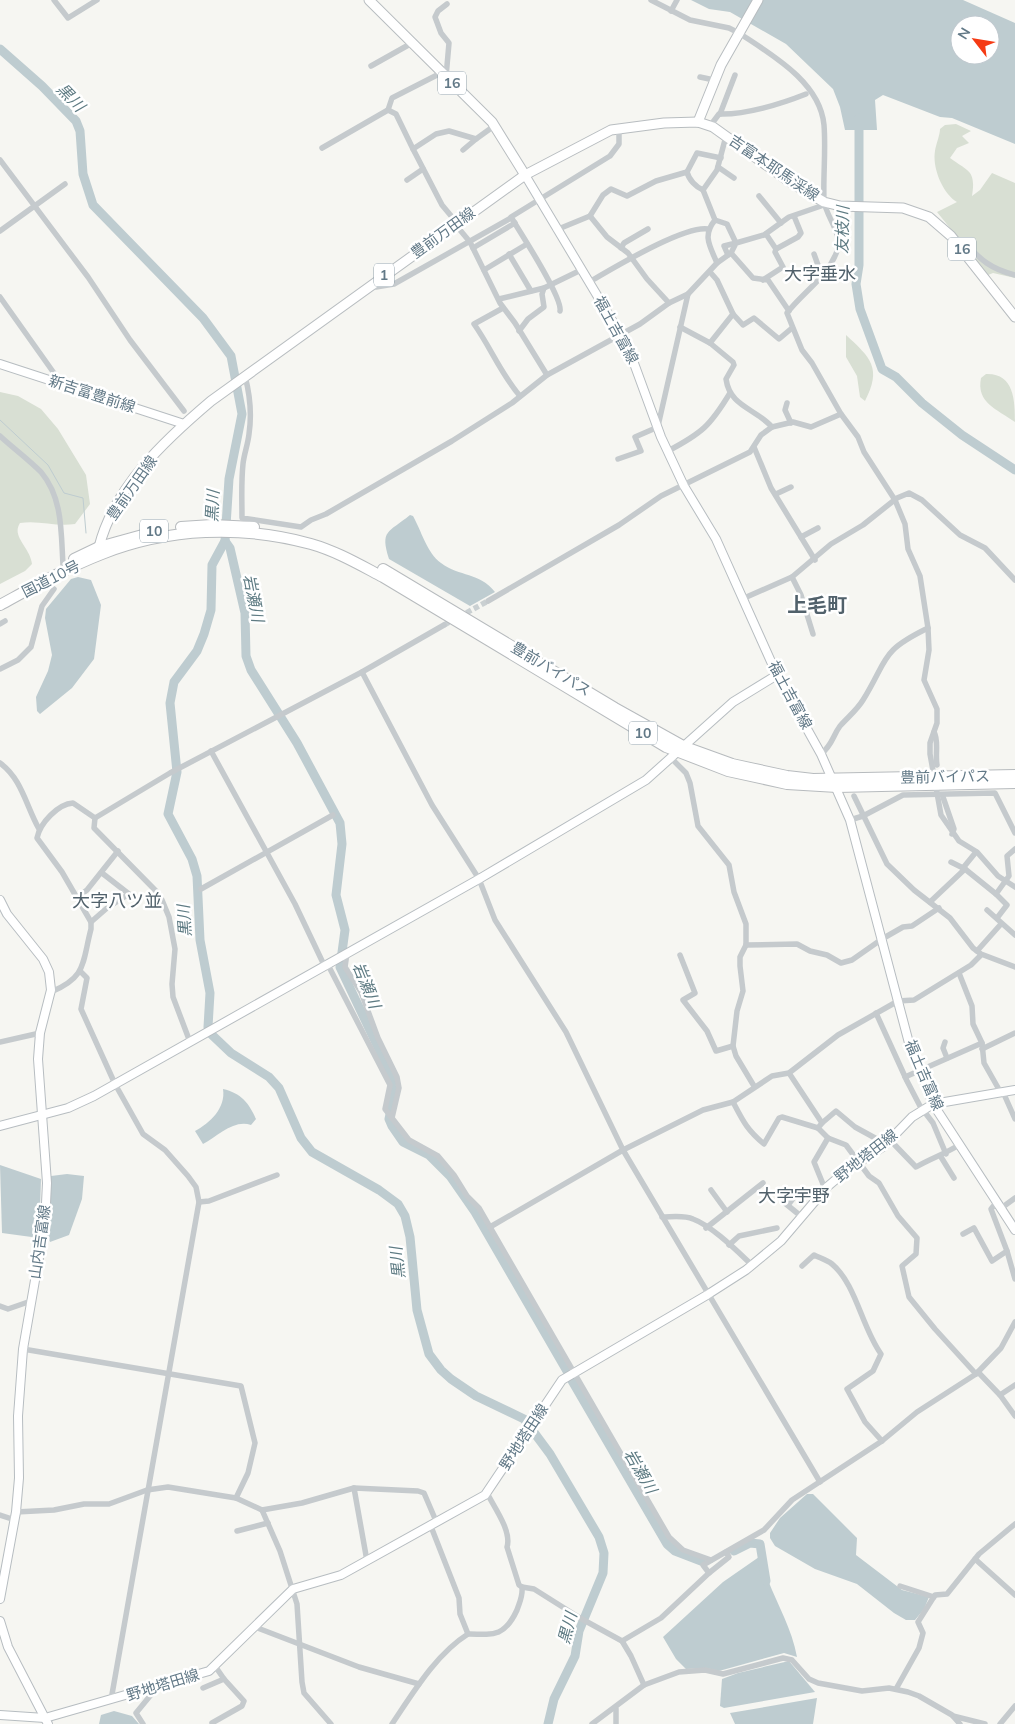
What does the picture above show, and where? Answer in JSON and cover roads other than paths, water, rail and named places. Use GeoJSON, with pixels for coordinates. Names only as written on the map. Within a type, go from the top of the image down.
{"type":"FeatureCollection","features":[{"type":"Feature","properties":{"kind":"highway","name":"豊前バイパス"},"geometry":{"type":"LineString","coordinates":[[100,550],[158,531],[258,527],[313,541],[387,571],[615,708],[678,753],[728,772],[761,780],[837,788],[1015,783]]}},
{"type":"Feature","properties":{"kind":"highway","name":"国道10号"},"geometry":{"type":"LineString","coordinates":[[0,598],[63,565],[100,550]]}},
{"type":"Feature","properties":{"kind":"highway","name":"国道10号"},"geometry":{"type":"LineString","coordinates":[[0,605],[100,550]]}},
{"type":"Feature","properties":{"kind":"highway","name":"豊前バイパス"},"geometry":{"type":"LineString","coordinates":[[678,753],[762,772],[813,778],[934,785],[1015,775]]}},
{"type":"Feature","properties":{"kind":"main road","name":"16"},"geometry":{"type":"LineString","coordinates":[[369,0],[494,126],[525,175]]}},
{"type":"Feature","properties":{"kind":"main road"},"geometry":{"type":"LineString","coordinates":[[698,122],[714,80],[758,0]]}},
{"type":"Feature","properties":{"kind":"main road","name":"豊前万田線"},"geometry":{"type":"LineString","coordinates":[[100,550],[103,531],[122,496],[142,469],[184,424],[244,377],[456,223],[525,175],[573,149],[619,128],[664,122],[698,122]]}},
{"type":"Feature","properties":{"kind":"main road","name":"吉富本耶馬渓線"},"geometry":{"type":"LineString","coordinates":[[698,122],[710,126],[726,136],[790,182],[824,202],[840,206],[910,209],[927,216],[940,225],[956,243],[1015,317]]}},
{"type":"Feature","properties":{"kind":"main road","name":"福土吉富線"},"geometry":{"type":"LineString","coordinates":[[525,175],[635,360],[658,426],[684,486],[716,539],[777,675],[821,754],[837,788],[850,820],[898,1001],[919,1072],[933,1104],[1015,1230]]}},
{"type":"Feature","properties":{"kind":"main road","name":"新吉富豊前線"},"geometry":{"type":"LineString","coordinates":[[0,364],[184,424]]}},
{"type":"Feature","properties":{"kind":"main road"},"geometry":{"type":"LineString","coordinates":[[0,1126],[68,1108],[115,1084],[479,879],[646,780],[733,702],[777,675]]}},
{"type":"Feature","properties":{"kind":"main road","name":"山内吉富線"},"geometry":{"type":"LineString","coordinates":[[0,900],[4,915],[43,959],[49,972],[51,992],[40,1034],[38,1059],[47,1183],[45,1222],[23,1349],[18,1416],[19,1478],[16,1516],[0,1599]]}},
{"type":"Feature","properties":{"kind":"main road","name":"野地塔田線"},"geometry":{"type":"LineString","coordinates":[[0,1715],[29,1721],[46,1721],[209,1671],[292,1589],[340,1575],[433,1523],[477,1501],[487,1493],[554,1389],[574,1371],[708,1295],[752,1265],[782,1240],[825,1189],[860,1161],[888,1142],[912,1117],[933,1104],[1015,1090]]}},
{"type":"Feature","properties":{"kind":"main road"},"geometry":{"type":"LineString","coordinates":[[0,1622],[8,1647],[46,1721]]}},
{"type":"Feature","properties":{"kind":"street"},"geometry":{"type":"LineString","coordinates":[[54,0],[68,18],[97,0]]}},
{"type":"Feature","properties":{"kind":"street"},"geometry":{"type":"LineString","coordinates":[[651,0],[672,9],[690,20],[740,32],[809,87],[817,98],[824,124],[824,202],[833,221],[838,249],[822,276],[789,311]]}},
{"type":"Feature","properties":{"kind":"street"},"geometry":{"type":"LineString","coordinates":[[672,9],[677,0]]}},
{"type":"Feature","properties":{"kind":"street"},"geometry":{"type":"LineString","coordinates":[[322,148],[388,110],[392,98],[443,75],[448,43],[441,33],[436,17],[438,11],[447,4]]}},
{"type":"Feature","properties":{"kind":"street"},"geometry":{"type":"LineString","coordinates":[[371,66],[412,43]]}},
{"type":"Feature","properties":{"kind":"street"},"geometry":{"type":"LineString","coordinates":[[720,114],[735,75]]}},
{"type":"Feature","properties":{"kind":"street"},"geometry":{"type":"LineString","coordinates":[[700,77],[714,80]]}},
{"type":"Feature","properties":{"kind":"street"},"geometry":{"type":"LineString","coordinates":[[710,126],[715,117],[720,114],[734,115],[784,103],[806,94]]}},
{"type":"Feature","properties":{"kind":"street"},"geometry":{"type":"LineString","coordinates":[[388,110],[396,114],[442,206],[470,242],[504,308],[547,375]]}},
{"type":"Feature","properties":{"kind":"street"},"geometry":{"type":"LineString","coordinates":[[463,150],[476,138],[494,126]]}},
{"type":"Feature","properties":{"kind":"street"},"geometry":{"type":"LineString","coordinates":[[473,248],[540,200],[610,156],[619,144],[619,128]]}},
{"type":"Feature","properties":{"kind":"street"},"geometry":{"type":"LineString","coordinates":[[413,149],[436,134],[449,131],[476,138]]}},
{"type":"Feature","properties":{"kind":"street"},"geometry":{"type":"LineString","coordinates":[[703,190],[718,168],[726,136]]}},
{"type":"Feature","properties":{"kind":"street"},"geometry":{"type":"LineString","coordinates":[[715,220],[703,190],[697,188],[688,177],[687,172],[696,153],[721,158]]}},
{"type":"Feature","properties":{"kind":"street"},"geometry":{"type":"LineString","coordinates":[[0,160],[88,277],[130,340],[184,411]]}},
{"type":"Feature","properties":{"kind":"street"},"geometry":{"type":"LineString","coordinates":[[718,168],[734,178]]}},
{"type":"Feature","properties":{"kind":"street"},"geometry":{"type":"LineString","coordinates":[[407,180],[423,170]]}},
{"type":"Feature","properties":{"kind":"street"},"geometry":{"type":"LineString","coordinates":[[556,230],[590,216],[603,195],[611,190],[627,196],[656,181],[687,172]]}},
{"type":"Feature","properties":{"kind":"street"},"geometry":{"type":"LineString","coordinates":[[0,231],[65,184]]}},
{"type":"Feature","properties":{"kind":"street"},"geometry":{"type":"LineString","coordinates":[[759,196],[780,223]]}},
{"type":"Feature","properties":{"kind":"street"},"geometry":{"type":"LineString","coordinates":[[824,202],[821,206],[780,223],[766,234],[724,246],[753,278],[768,280],[789,311],[792,328],[802,350],[812,363],[841,414],[858,437],[864,452],[895,500],[905,524],[908,549],[920,576],[928,628],[930,650],[924,680],[937,709],[938,723],[930,742],[930,754],[934,785],[941,814],[952,834],[959,841],[976,852],[1006,882],[1015,887]]}},
{"type":"Feature","properties":{"kind":"street"},"geometry":{"type":"LineString","coordinates":[[590,216],[607,237],[631,258],[669,303]]}},
{"type":"Feature","properties":{"kind":"street"},"geometry":{"type":"LineString","coordinates":[[776,250],[800,234],[794,216]]}},
{"type":"Feature","properties":{"kind":"street"},"geometry":{"type":"LineString","coordinates":[[373,284],[376,287],[394,284],[434,259],[513,220]]}},
{"type":"Feature","properties":{"kind":"street"},"geometry":{"type":"LineString","coordinates":[[513,220],[551,285],[561,307],[560,311]]}},
{"type":"Feature","properties":{"kind":"street"},"geometry":{"type":"LineString","coordinates":[[715,220],[708,229],[707,236],[717,263]]}},
{"type":"Feature","properties":{"kind":"street"},"geometry":{"type":"LineString","coordinates":[[715,220],[728,224],[736,242]]}},
{"type":"Feature","properties":{"kind":"street"},"geometry":{"type":"LineString","coordinates":[[621,248],[624,242],[648,229]]}},
{"type":"Feature","properties":{"kind":"street"},"geometry":{"type":"LineString","coordinates":[[589,282],[651,247],[688,232],[708,229]]}},
{"type":"Feature","properties":{"kind":"street"},"geometry":{"type":"LineString","coordinates":[[763,280],[783,267],[775,252],[776,250],[766,234]]}},
{"type":"Feature","properties":{"kind":"street"},"geometry":{"type":"LineString","coordinates":[[956,243],[964,241],[984,264],[1015,275]]}},
{"type":"Feature","properties":{"kind":"street"},"geometry":{"type":"LineString","coordinates":[[244,377],[250,396],[250,417],[240,496],[242,518],[301,527],[410,468],[520,396],[547,375],[640,324],[669,303],[688,294],[717,263],[730,254],[736,242]]}},
{"type":"Feature","properties":{"kind":"street"},"geometry":{"type":"LineString","coordinates":[[484,270],[527,244]]}},
{"type":"Feature","properties":{"kind":"street"},"geometry":{"type":"LineString","coordinates":[[509,254],[531,291]]}},
{"type":"Feature","properties":{"kind":"street"},"geometry":{"type":"LineString","coordinates":[[814,254],[822,276]]}},
{"type":"Feature","properties":{"kind":"street"},"geometry":{"type":"LineString","coordinates":[[499,299],[544,288],[581,270]]}},
{"type":"Feature","properties":{"kind":"street"},"geometry":{"type":"LineString","coordinates":[[710,272],[717,280],[734,314],[743,325],[754,318],[779,339],[792,328]]}},
{"type":"Feature","properties":{"kind":"street"},"geometry":{"type":"LineString","coordinates":[[519,331],[528,318],[543,309],[544,288]]}},
{"type":"Feature","properties":{"kind":"street"},"geometry":{"type":"LineString","coordinates":[[618,459],[641,451],[635,437],[658,426],[688,294]]}},
{"type":"Feature","properties":{"kind":"street"},"geometry":{"type":"LineString","coordinates":[[0,298],[61,384]]}},
{"type":"Feature","properties":{"kind":"street"},"geometry":{"type":"LineString","coordinates":[[504,308],[474,324],[486,341],[506,379],[520,396]]}},
{"type":"Feature","properties":{"kind":"street"},"geometry":{"type":"LineString","coordinates":[[710,343],[734,314]]}},
{"type":"Feature","properties":{"kind":"street"},"geometry":{"type":"LineString","coordinates":[[680,327],[710,343],[733,362],[734,365],[726,379],[730,393],[736,402],[764,418],[772,427]]}},
{"type":"Feature","properties":{"kind":"street"},"geometry":{"type":"LineString","coordinates":[[668,451],[697,436],[707,428],[730,393]]}},
{"type":"Feature","properties":{"kind":"street"},"geometry":{"type":"LineString","coordinates":[[787,403],[785,410],[791,423]]}},
{"type":"Feature","properties":{"kind":"street"},"geometry":{"type":"LineString","coordinates":[[488,601],[619,525],[661,496],[750,452],[761,435],[772,427],[791,423],[810,427],[841,414]]}},
{"type":"Feature","properties":{"kind":"street"},"geometry":{"type":"LineString","coordinates":[[0,436],[34,466],[48,482],[59,509],[63,565]]}},
{"type":"Feature","properties":{"kind":"street"},"geometry":{"type":"LineString","coordinates":[[754,447],[776,494],[815,560]]}},
{"type":"Feature","properties":{"kind":"street"},"geometry":{"type":"LineString","coordinates":[[776,494],[791,487]]}},
{"type":"Feature","properties":{"kind":"street"},"geometry":{"type":"LineString","coordinates":[[742,599],[792,577],[815,560],[831,544],[863,525],[904,494],[915,494],[960,535],[985,548],[1015,580]]}},
{"type":"Feature","properties":{"kind":"street"},"geometry":{"type":"LineString","coordinates":[[801,537],[818,528]]}},
{"type":"Feature","properties":{"kind":"street"},"geometry":{"type":"LineString","coordinates":[[792,577],[801,595],[813,634]]}},
{"type":"Feature","properties":{"kind":"street"},"geometry":{"type":"LineString","coordinates":[[0,669],[18,660],[31,648],[42,606],[54,589]]}},
{"type":"Feature","properties":{"kind":"street"},"geometry":{"type":"LineString","coordinates":[[95,818],[211,751],[362,672],[444,625]]}},
{"type":"Feature","properties":{"kind":"street"},"geometry":{"type":"LineString","coordinates":[[821,754],[832,745],[839,728],[862,701],[885,657],[899,642],[928,628]]}},
{"type":"Feature","properties":{"kind":"street"},"geometry":{"type":"LineString","coordinates":[[362,672],[432,804],[479,879],[495,920],[566,1032],[623,1150],[820,1482]]}},
{"type":"Feature","properties":{"kind":"street"},"geometry":{"type":"LineString","coordinates":[[934,732],[937,737],[935,753],[937,764]]}},
{"type":"Feature","properties":{"kind":"street"},"geometry":{"type":"LineString","coordinates":[[211,751],[388,1079],[390,1093],[385,1108],[408,1140],[432,1151],[443,1162],[454,1174],[466,1196],[479,1208],[668,1537],[684,1550],[711,1560]]}},
{"type":"Feature","properties":{"kind":"street"},"geometry":{"type":"LineString","coordinates":[[678,753],[690,783],[698,826],[730,865],[734,892],[746,924],[746,944],[740,957],[742,991],[737,1011],[733,1046],[736,1056],[754,1086]]}},
{"type":"Feature","properties":{"kind":"street"},"geometry":{"type":"LineString","coordinates":[[0,763],[20,785],[28,810],[39,829]]}},
{"type":"Feature","properties":{"kind":"street"},"geometry":{"type":"LineString","coordinates":[[850,820],[863,816],[903,795],[934,785],[995,793],[1015,834]]}},
{"type":"Feature","properties":{"kind":"street"},"geometry":{"type":"LineString","coordinates":[[854,796],[887,864],[914,890],[950,918],[978,953],[1015,967]]}},
{"type":"Feature","properties":{"kind":"street"},"geometry":{"type":"LineString","coordinates":[[943,797],[954,829],[952,834]]}},
{"type":"Feature","properties":{"kind":"street"},"geometry":{"type":"LineString","coordinates":[[91,922],[62,872],[37,838],[39,829],[50,816],[68,803],[73,803],[95,818]]}},
{"type":"Feature","properties":{"kind":"street"},"geometry":{"type":"LineString","coordinates":[[201,889],[333,815]]}},
{"type":"Feature","properties":{"kind":"street"},"geometry":{"type":"LineString","coordinates":[[95,818],[94,828],[156,891],[167,911],[175,949],[172,984],[173,997],[190,1042]]}},
{"type":"Feature","properties":{"kind":"street"},"geometry":{"type":"LineString","coordinates":[[996,894],[1006,882],[1010,870],[1007,856],[1015,849]]}},
{"type":"Feature","properties":{"kind":"street"},"geometry":{"type":"LineString","coordinates":[[76,898],[88,890],[118,851]]}},
{"type":"Feature","properties":{"kind":"street"},"geometry":{"type":"LineString","coordinates":[[930,902],[964,868],[976,852]]}},
{"type":"Feature","properties":{"kind":"street"},"geometry":{"type":"LineString","coordinates":[[951,862],[964,868],[1007,904],[997,918]]}},
{"type":"Feature","properties":{"kind":"street"},"geometry":{"type":"LineString","coordinates":[[51,992],[69,984],[81,972],[91,922],[107,908],[129,894],[102,873]]}},
{"type":"Feature","properties":{"kind":"street"},"geometry":{"type":"LineString","coordinates":[[746,944],[797,944],[827,955],[841,963],[852,960],[882,939],[903,927],[912,926],[939,908]]}},
{"type":"Feature","properties":{"kind":"street"},"geometry":{"type":"LineString","coordinates":[[988,910],[1015,935]]}},
{"type":"Feature","properties":{"kind":"street"},"geometry":{"type":"LineString","coordinates":[[490,1227],[623,1150],[703,1110],[734,1102],[754,1086],[772,1076],[788,1073],[838,1035],[898,1001],[914,1000],[959,973],[1001,924]]}},
{"type":"Feature","properties":{"kind":"street"},"geometry":{"type":"LineString","coordinates":[[345,954],[345,967],[361,992],[378,1038],[397,1078],[399,1088],[392,1117]]}},
{"type":"Feature","properties":{"kind":"street"},"geometry":{"type":"LineString","coordinates":[[680,954],[694,993],[684,1000],[686,1005],[707,1031],[716,1051],[733,1046]]}},
{"type":"Feature","properties":{"kind":"street"},"geometry":{"type":"LineString","coordinates":[[81,972],[87,978],[81,1010],[115,1084],[143,1134],[165,1150],[196,1187],[199,1202],[111,1700]]}},
{"type":"Feature","properties":{"kind":"street"},"geometry":{"type":"LineString","coordinates":[[959,973],[972,1006],[973,1024],[982,1046],[984,1063],[1002,1092],[1015,1119]]}},
{"type":"Feature","properties":{"kind":"street"},"geometry":{"type":"LineString","coordinates":[[876,1013],[905,1077],[923,1110],[933,1123],[943,1155],[954,1178]]}},
{"type":"Feature","properties":{"kind":"street"},"geometry":{"type":"LineString","coordinates":[[905,1077],[947,1058],[1015,1033]]}},
{"type":"Feature","properties":{"kind":"street"},"geometry":{"type":"LineString","coordinates":[[0,1042],[40,1034]]}},
{"type":"Feature","properties":{"kind":"street"},"geometry":{"type":"LineString","coordinates":[[945,1042],[943,1048],[947,1058]]}},
{"type":"Feature","properties":{"kind":"street"},"geometry":{"type":"LineString","coordinates":[[788,1073],[828,1138],[846,1145],[860,1161],[869,1176],[879,1183],[898,1216],[917,1238],[916,1254],[902,1266],[909,1297],[935,1330],[1000,1396],[1015,1416]]}},
{"type":"Feature","properties":{"kind":"street"},"geometry":{"type":"LineString","coordinates":[[734,1102],[740,1118],[750,1132],[764,1144],[779,1118],[782,1117],[820,1126]]}},
{"type":"Feature","properties":{"kind":"street"},"geometry":{"type":"LineString","coordinates":[[820,1126],[836,1111],[855,1127],[888,1142],[916,1167],[932,1157],[943,1155],[959,1145]]}},
{"type":"Feature","properties":{"kind":"street"},"geometry":{"type":"LineString","coordinates":[[825,1189],[814,1162],[828,1138]]}},
{"type":"Feature","properties":{"kind":"street"},"geometry":{"type":"LineString","coordinates":[[199,1202],[209,1201],[276,1175]]}},
{"type":"Feature","properties":{"kind":"street"},"geometry":{"type":"LineString","coordinates":[[706,1228],[763,1183]]}},
{"type":"Feature","properties":{"kind":"street"},"geometry":{"type":"LineString","coordinates":[[711,1190],[727,1212]]}},
{"type":"Feature","properties":{"kind":"street"},"geometry":{"type":"LineString","coordinates":[[795,1196],[787,1204],[802,1217]]}},
{"type":"Feature","properties":{"kind":"street"},"geometry":{"type":"LineString","coordinates":[[1015,1198],[991,1209],[1008,1251],[1015,1279]]}},
{"type":"Feature","properties":{"kind":"street"},"geometry":{"type":"LineString","coordinates":[[662,1218],[678,1216],[694,1219],[718,1234],[752,1265]]}},
{"type":"Feature","properties":{"kind":"street"},"geometry":{"type":"LineString","coordinates":[[730,1245],[739,1236],[777,1228]]}},
{"type":"Feature","properties":{"kind":"street"},"geometry":{"type":"LineString","coordinates":[[963,1234],[974,1228],[992,1261],[1008,1251]]}},
{"type":"Feature","properties":{"kind":"street"},"geometry":{"type":"LineString","coordinates":[[802,1266],[814,1255],[831,1262],[849,1288],[871,1341],[881,1354],[873,1370],[847,1389],[865,1422],[882,1441]]}},
{"type":"Feature","properties":{"kind":"street"},"geometry":{"type":"LineString","coordinates":[[0,1306],[8,1309],[31,1301]]}},
{"type":"Feature","properties":{"kind":"street"},"geometry":{"type":"LineString","coordinates":[[709,1573],[703,1565],[764,1530],[792,1500],[882,1441],[917,1412],[977,1373],[1002,1348],[1015,1322]]}},
{"type":"Feature","properties":{"kind":"street"},"geometry":{"type":"LineString","coordinates":[[23,1349],[241,1386],[255,1443],[248,1473],[236,1498]]}},
{"type":"Feature","properties":{"kind":"street"},"geometry":{"type":"LineString","coordinates":[[1000,1396],[1015,1385]]}},
{"type":"Feature","properties":{"kind":"street"},"geometry":{"type":"LineString","coordinates":[[0,1515],[16,1516],[84,1504],[109,1504],[147,1490],[168,1487],[236,1498],[262,1510],[302,1502],[354,1488],[418,1491],[424,1494],[459,1598],[460,1614],[468,1634]]}},
{"type":"Feature","properties":{"kind":"street"},"geometry":{"type":"LineString","coordinates":[[354,1488],[366,1561]]}},
{"type":"Feature","properties":{"kind":"street"},"geometry":{"type":"LineString","coordinates":[[392,1724],[420,1684],[450,1650],[468,1634],[492,1635],[510,1625],[523,1595],[522,1587],[519,1585],[507,1547],[509,1541],[506,1530],[487,1493]]}},
{"type":"Feature","properties":{"kind":"street"},"geometry":{"type":"LineString","coordinates":[[262,1510],[297,1604],[304,1693],[331,1724]]}},
{"type":"Feature","properties":{"kind":"street"},"geometry":{"type":"LineString","coordinates":[[237,1531],[268,1523]]}},
{"type":"Feature","properties":{"kind":"street"},"geometry":{"type":"LineString","coordinates":[[900,1586],[934,1597],[947,1594],[992,1542],[1015,1524]]}},
{"type":"Feature","properties":{"kind":"street"},"geometry":{"type":"LineString","coordinates":[[622,1641],[661,1618],[729,1557],[726,1552]]}},
{"type":"Feature","properties":{"kind":"street"},"geometry":{"type":"LineString","coordinates":[[975,1560],[1015,1594]]}},
{"type":"Feature","properties":{"kind":"street"},"geometry":{"type":"LineString","coordinates":[[522,1587],[534,1589],[580,1618],[622,1641],[644,1685]]}},
{"type":"Feature","properties":{"kind":"street"},"geometry":{"type":"LineString","coordinates":[[896,1689],[919,1648],[923,1633],[918,1622],[934,1597]]}},
{"type":"Feature","properties":{"kind":"street"},"geometry":{"type":"LineString","coordinates":[[255,1627],[359,1667],[420,1684]]}},
{"type":"Feature","properties":{"kind":"street"},"geometry":{"type":"LineString","coordinates":[[592,1724],[616,1708],[644,1685],[679,1672],[705,1670],[723,1674],[784,1658],[792,1660],[809,1679],[829,1686],[862,1692],[896,1689],[920,1696],[952,1716],[960,1724]]}},
{"type":"Feature","properties":{"kind":"street"},"geometry":{"type":"LineString","coordinates":[[212,1723],[242,1706],[244,1701],[215,1666]]}},
{"type":"Feature","properties":{"kind":"street"},"geometry":{"type":"LineString","coordinates":[[203,1688],[224,1679]]}},
{"type":"Feature","properties":{"kind":"street"},"geometry":{"type":"LineString","coordinates":[[143,1724],[136,1713],[159,1685]]}},
{"type":"Feature","properties":{"kind":"street"},"geometry":{"type":"LineString","coordinates":[[1000,1724],[1015,1706]]}},
{"type":"Feature","properties":{"kind":"street"},"geometry":{"type":"LineString","coordinates":[[616,1708],[616,1724]]}},
{"type":"Feature","properties":{"kind":"street"},"geometry":{"type":"LineString","coordinates":[[952,1716],[984,1724]]}},
{"type":"Feature","properties":{"kind":"waterway","name":"黒川"},"geometry":{"type":"LineString","coordinates":[[0,49],[42,86],[76,121],[80,131],[83,174],[93,205],[203,318],[231,356],[242,414],[229,479],[225,541],[212,565],[211,610],[204,634],[197,651],[174,682],[170,703],[177,772],[168,814],[192,859],[197,876],[200,940],[210,993],[208,1027],[211,1034],[231,1053],[269,1077],[279,1088],[301,1138],[312,1152],[379,1190],[398,1204],[405,1216],[410,1237],[417,1310],[429,1354],[441,1370],[451,1379],[476,1396],[524,1419],[550,1454],[599,1537],[604,1553],[603,1573],[579,1631],[575,1656],[554,1699],[548,1724]]}},
{"type":"Feature","properties":{"kind":"waterway","name":"友枝川"},"geometry":{"type":"LineString","coordinates":[[859,118],[859,265],[856,284],[860,309],[882,369],[896,377],[922,403],[962,435],[1015,470]]}},
{"type":"Feature","properties":{"kind":"waterway"},"geometry":{"type":"LineString","coordinates":[[0,420],[48,465],[64,493],[83,498],[86,533]]}},
{"type":"Feature","properties":{"kind":"waterway","name":"岩瀬川"},"geometry":{"type":"LineString","coordinates":[[225,541],[230,548],[245,613],[246,656],[251,670],[297,743],[340,823],[342,844],[336,895],[345,930],[340,967],[394,1081],[389,1119],[403,1142],[429,1155],[450,1176],[475,1212],[567,1371]]}},
{"type":"Feature","properties":{"kind":"waterway","name":"岩瀬川"},"geometry":{"type":"LineString","coordinates":[[571,1379],[667,1544],[675,1551],[701,1561]]}},
{"type":"Feature","properties":{"kind":"waterway","name":"岩瀬川"},"geometry":{"type":"LineString","coordinates":[[734,1551],[750,1543],[760,1544],[766,1581]]}},
{"type":"Feature","properties":{"kind":"tunnel"},"geometry":{"type":"LineString","coordinates":[[444,625],[488,601]]}},
{"type":"Feature","properties":{"kind":"district","name":"大字垂水"},"geometry":{"type":"Point","coordinates":[820,274]}},
{"type":"Feature","properties":{"kind":"district","name":"上毛町"},"geometry":{"type":"Point","coordinates":[817,605]}},
{"type":"Feature","properties":{"kind":"district","name":"大字八ツ並"},"geometry":{"type":"Point","coordinates":[117,901]}},
{"type":"Feature","properties":{"kind":"district","name":"大字宇野"},"geometry":{"type":"Point","coordinates":[794,1196]}}]}
